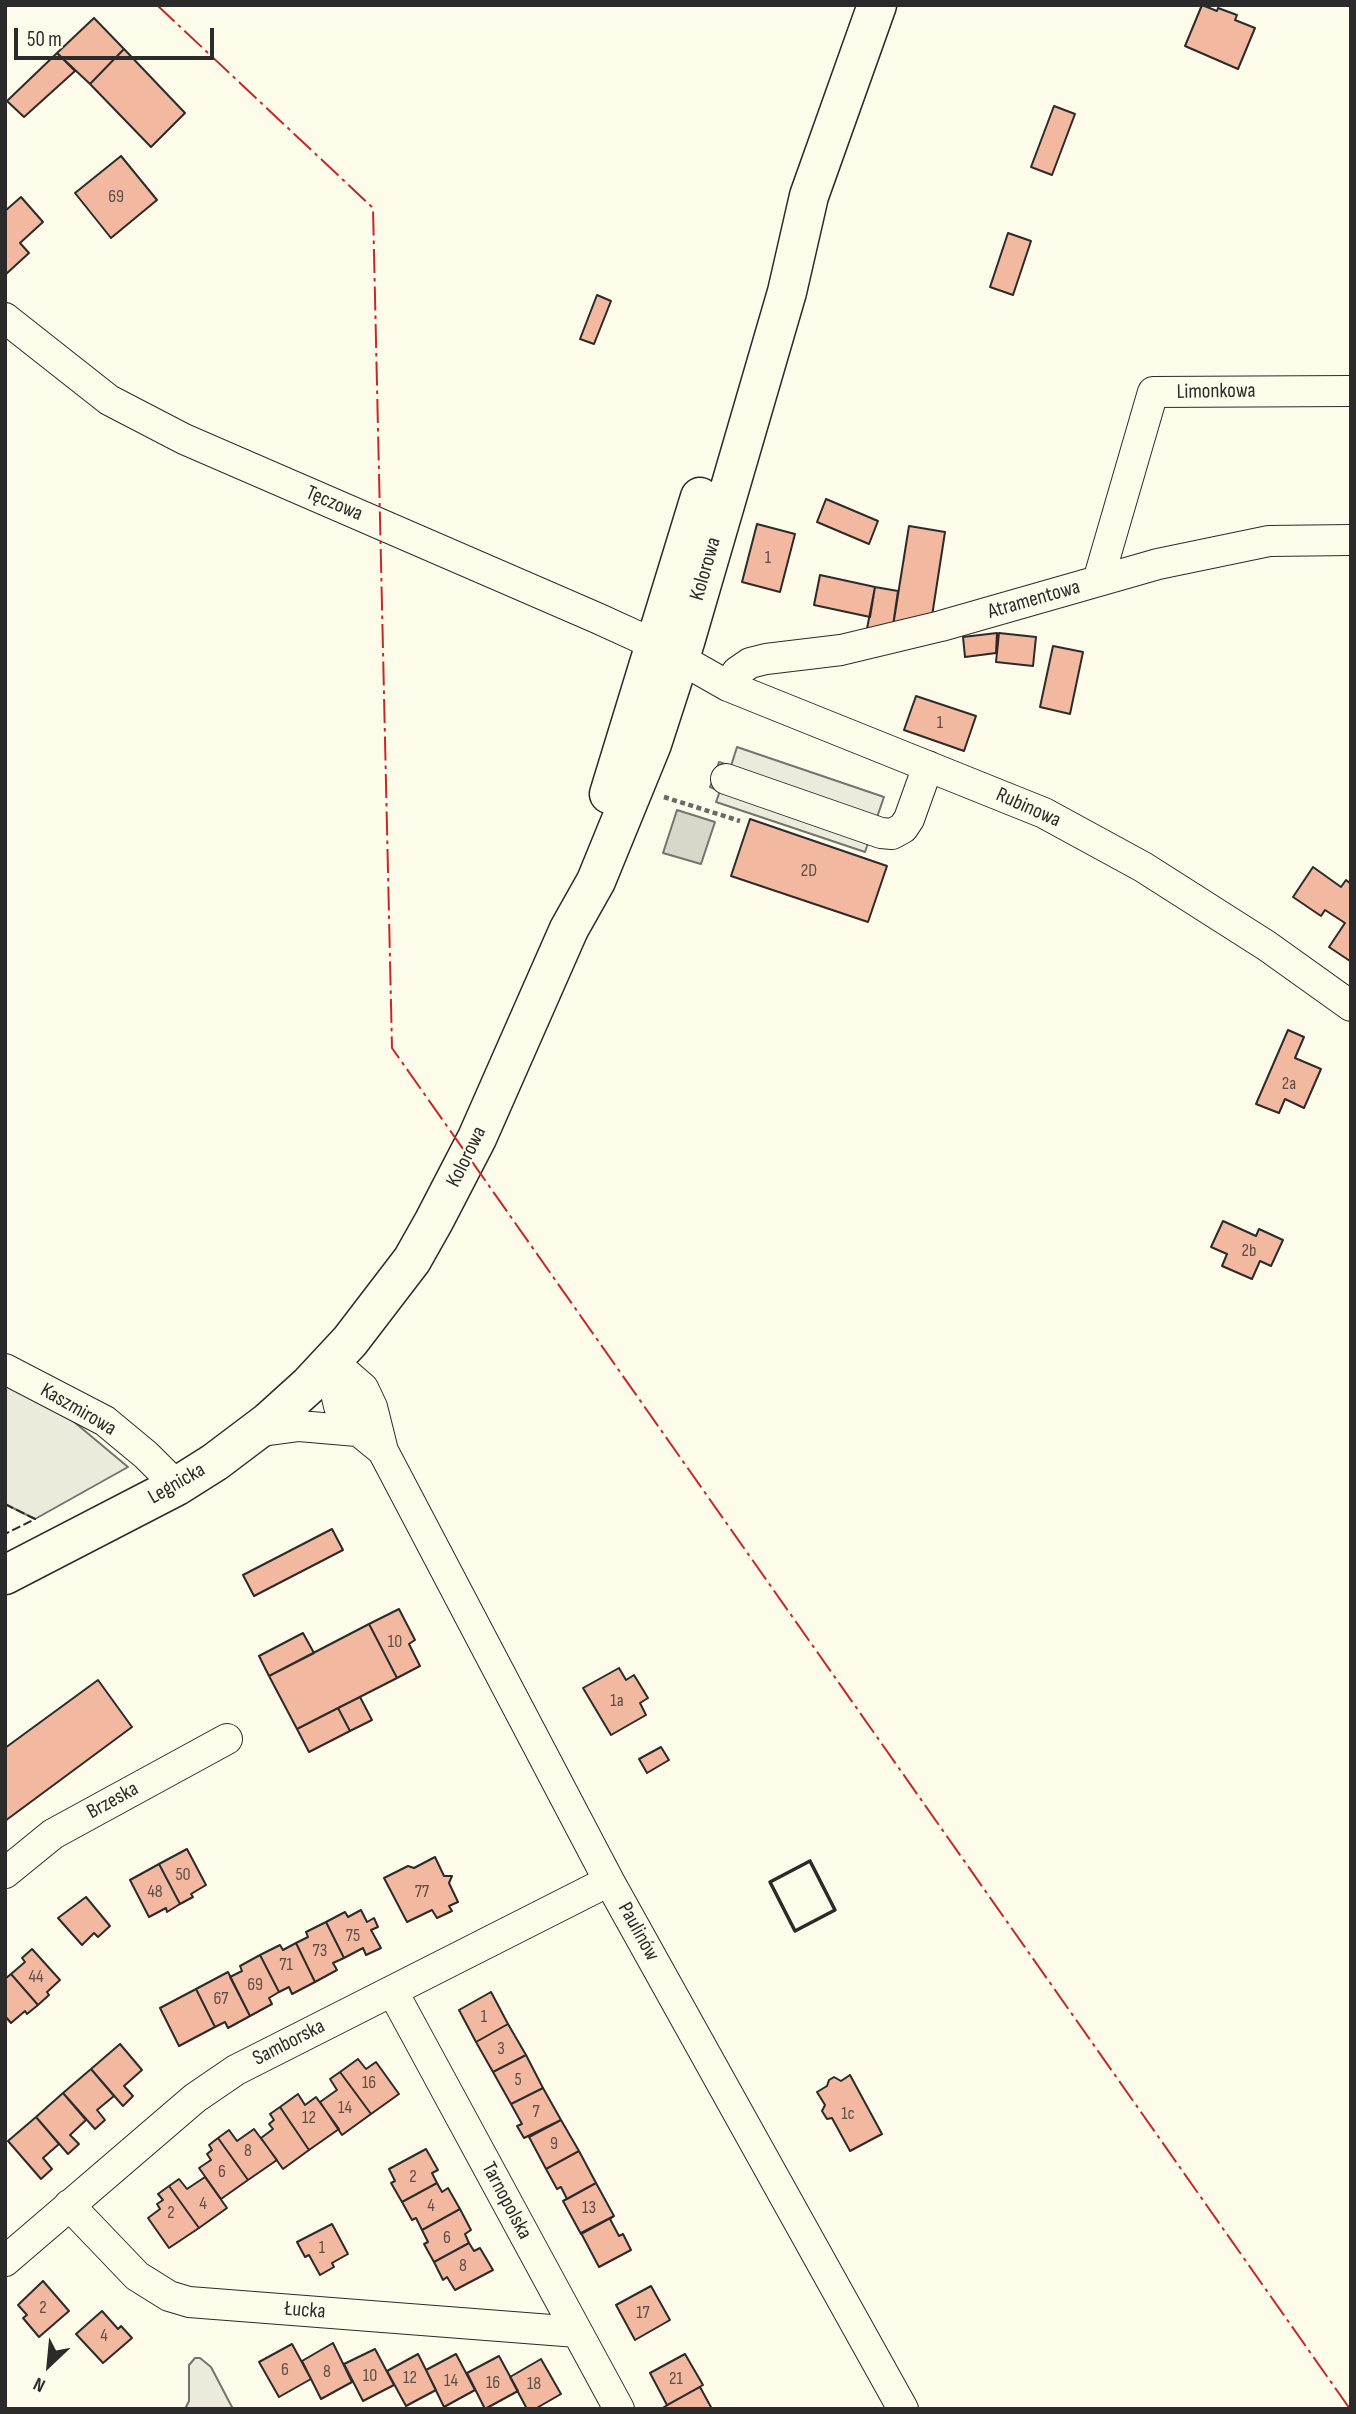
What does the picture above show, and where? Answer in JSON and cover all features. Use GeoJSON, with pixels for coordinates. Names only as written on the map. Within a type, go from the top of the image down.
{"type":"FeatureCollection","features":[{"type":"Feature","properties":{"kind":"main road","name":"Kolorowa"},"geometry":{"type":"LineString","coordinates":[[329,1363],[381,1303],[412,1260],[434,1221],[477,1138],[569,929],[596,881],[636,786],[664,711],[667,652],[787,292],[809,196],[877,5]]}},
{"type":"Feature","properties":{"kind":"main road","name":"Legnicka"},"geometry":{"type":"LineString","coordinates":[[5,1575],[177,1486],[215,1462],[255,1432],[309,1385],[329,1363]]}},
{"type":"Feature","properties":{"kind":"street","name":"Tęczowa"},"geometry":{"type":"LineString","coordinates":[[5,318],[109,400],[184,439],[667,652]]}},
{"type":"Feature","properties":{"kind":"street","name":"Limonkowa"},"geometry":{"type":"LineString","coordinates":[[1098,581],[1153,393],[1350,391]]}},
{"type":"Feature","properties":{"kind":"street","name":"Atramentowa"},"geometry":{"type":"LineString","coordinates":[[728,686],[737,672],[750,663],[841,650],[941,626],[1158,565],[1269,541],[1351,540]]}},
{"type":"Feature","properties":{"kind":"street","name":"Rubinowa"},"geometry":{"type":"LineString","coordinates":[[667,652],[728,686],[1044,813],[1143,867],[1267,946],[1351,1006]]}},
{"type":"Feature","properties":{"kind":"street"},"geometry":{"type":"LineString","coordinates":[[726,779],[881,833],[892,834],[903,828],[909,819],[928,766]]}},
{"type":"Feature","properties":{"kind":"street","name":"Paulinów"},"geometry":{"type":"LineString","coordinates":[[329,1363],[339,1406],[349,1423],[383,1451]]}},
{"type":"Feature","properties":{"kind":"street","name":"Paulinów"},"geometry":{"type":"LineString","coordinates":[[329,1363],[348,1374],[363,1388],[372,1407],[383,1451],[609,1881],[902,2409]]}},
{"type":"Feature","properties":{"kind":"street","name":"Kaszmirowa"},"geometry":{"type":"LineString","coordinates":[[5,1369],[105,1421],[146,1455],[177,1486]]}},
{"type":"Feature","properties":{"kind":"street"},"geometry":{"type":"LineString","coordinates":[[255,1432],[299,1426],[357,1430]]}},
{"type":"Feature","properties":{"kind":"street","name":"Brzeska"},"geometry":{"type":"LineString","coordinates":[[5,1873],[54,1834],[227,1739]]}},
{"type":"Feature","properties":{"kind":"street","name":"Samborska"},"geometry":{"type":"LineString","coordinates":[[5,2261],[195,2098],[214,2085],[294,2040],[609,1881]]}},
{"type":"Feature","properties":{"kind":"street","name":"Tarnopolska"},"geometry":{"type":"LineString","coordinates":[[393,1992],[619,2409]]}},
{"type":"Feature","properties":{"kind":"street","name":"Łucka"},"geometry":{"type":"LineString","coordinates":[[69,2205],[137,2276],[169,2296],[189,2302],[577,2332]]}},
{"type":"Feature","properties":{"kind":"path"},"geometry":{"type":"LineString","coordinates":[[654,794],[740,821]]}},
{"type":"Feature","properties":{"kind":"shaded area"},"geometry":{"type":"Polygon","coordinates":[[[737,747],[884,797],[865,852],[716,802],[720,791],[710,787],[719,762],[731,766],[737,747]]]}},
{"type":"Feature","properties":{"kind":"shaded area"},"geometry":{"type":"Polygon","coordinates":[[[677,810],[715,822],[701,864],[663,853],[677,810]]]}},
{"type":"Feature","properties":{"kind":"shaded area"},"geometry":{"type":"Polygon","coordinates":[[[5,1384],[73,1421],[128,1467],[35,1519],[5,1504],[5,1384]]]}},
{"type":"Feature","properties":{"kind":"shaded area"},"geometry":{"type":"Polygon","coordinates":[[[195,2358],[200,2358],[211,2367],[233,2409],[185,2409],[189,2401],[189,2365],[195,2358]]]}},
{"type":"Feature","properties":{"kind":"building"},"geometry":{"type":"Polygon","coordinates":[[[1202,5],[1237,15],[1235,20],[1255,28],[1238,69],[1185,46],[1202,5]]]}},
{"type":"Feature","properties":{"kind":"building"},"geometry":{"type":"Polygon","coordinates":[[[94,18],[124,49],[90,84],[57,53],[94,18]]]}},
{"type":"Feature","properties":{"kind":"building"},"geometry":{"type":"Polygon","coordinates":[[[124,49],[185,113],[151,147],[90,84],[124,49]]]}},
{"type":"Feature","properties":{"kind":"building"},"geometry":{"type":"Polygon","coordinates":[[[57,53],[75,71],[24,117],[7,101],[57,53]]]}},
{"type":"Feature","properties":{"kind":"building"},"geometry":{"type":"Polygon","coordinates":[[[1054,106],[1075,114],[1052,175],[1031,167],[1054,106]]]}},
{"type":"Feature","properties":{"kind":"building"},"geometry":{"type":"Polygon","coordinates":[[[121,156],[157,200],[111,238],[75,193],[121,156]]]}},
{"type":"Feature","properties":{"kind":"building"},"geometry":{"type":"Polygon","coordinates":[[[21,197],[43,222],[20,243],[29,253],[5,275],[5,211],[21,197]]]}},
{"type":"Feature","properties":{"kind":"building"},"geometry":{"type":"Polygon","coordinates":[[[1008,233],[1031,241],[1013,295],[990,287],[1008,233]]]}},
{"type":"Feature","properties":{"kind":"building"},"geometry":{"type":"Polygon","coordinates":[[[597,295],[611,301],[594,344],[580,339],[597,295]]]}},
{"type":"Feature","properties":{"kind":"building"},"geometry":{"type":"Polygon","coordinates":[[[826,499],[878,521],[869,544],[817,522],[826,499]]]}},
{"type":"Feature","properties":{"kind":"building"},"geometry":{"type":"Polygon","coordinates":[[[757,524],[795,534],[780,592],[742,582],[757,524]]]}},
{"type":"Feature","properties":{"kind":"building"},"geometry":{"type":"Polygon","coordinates":[[[909,526],[945,532],[932,616],[893,626],[909,526]]]}},
{"type":"Feature","properties":{"kind":"building"},"geometry":{"type":"Polygon","coordinates":[[[820,575],[875,587],[870,617],[814,605],[820,575]]]}},
{"type":"Feature","properties":{"kind":"building"},"geometry":{"type":"Polygon","coordinates":[[[875,587],[898,591],[893,626],[866,634],[875,587]]]}},
{"type":"Feature","properties":{"kind":"building"},"geometry":{"type":"Polygon","coordinates":[[[997,633],[996,653],[965,657],[963,637],[997,633]]]}},
{"type":"Feature","properties":{"kind":"building"},"geometry":{"type":"Polygon","coordinates":[[[999,633],[1036,637],[1033,666],[996,662],[999,633]]]}},
{"type":"Feature","properties":{"kind":"building"},"geometry":{"type":"Polygon","coordinates":[[[1053,646],[1083,652],[1070,714],[1040,707],[1053,646]]]}},
{"type":"Feature","properties":{"kind":"building"},"geometry":{"type":"Polygon","coordinates":[[[916,696],[976,716],[964,751],[904,730],[916,696]]]}},
{"type":"Feature","properties":{"kind":"building"},"geometry":{"type":"Polygon","coordinates":[[[750,819],[887,866],[868,922],[731,876],[750,819]]]}},
{"type":"Feature","properties":{"kind":"building"},"geometry":{"type":"Polygon","coordinates":[[[1313,867],[1341,887],[1346,880],[1351,884],[1350,961],[1329,947],[1345,923],[1325,910],[1321,916],[1293,897],[1313,867]]]}},
{"type":"Feature","properties":{"kind":"building"},"geometry":{"type":"Polygon","coordinates":[[[1288,1030],[1304,1037],[1295,1058],[1321,1069],[1304,1108],[1285,1099],[1279,1113],[1256,1104],[1288,1030]]]}},
{"type":"Feature","properties":{"kind":"building"},"geometry":{"type":"Polygon","coordinates":[[[1223,1221],[1256,1236],[1259,1229],[1283,1240],[1271,1266],[1260,1261],[1252,1279],[1222,1266],[1227,1254],[1211,1247],[1223,1221]]]}},
{"type":"Feature","properties":{"kind":"building"},"geometry":{"type":"Polygon","coordinates":[[[332,1529],[343,1550],[254,1596],[243,1575],[332,1529]]]}},
{"type":"Feature","properties":{"kind":"building"},"geometry":{"type":"Polygon","coordinates":[[[399,1609],[415,1640],[409,1644],[420,1666],[397,1678],[369,1624],[399,1609]]]}},
{"type":"Feature","properties":{"kind":"building"},"geometry":{"type":"Polygon","coordinates":[[[369,1624],[397,1678],[297,1729],[269,1676],[369,1624]]]}},
{"type":"Feature","properties":{"kind":"building"},"geometry":{"type":"Polygon","coordinates":[[[303,1633],[314,1653],[269,1676],[259,1656],[303,1633]]]}},
{"type":"Feature","properties":{"kind":"building"},"geometry":{"type":"Polygon","coordinates":[[[619,1668],[626,1680],[634,1675],[648,1698],[640,1703],[646,1715],[611,1735],[583,1688],[619,1668]]]}},
{"type":"Feature","properties":{"kind":"building"},"geometry":{"type":"Polygon","coordinates":[[[98,1680],[132,1727],[5,1821],[5,1748],[98,1680]]]}},
{"type":"Feature","properties":{"kind":"building"},"geometry":{"type":"Polygon","coordinates":[[[360,1697],[372,1720],[350,1731],[338,1708],[360,1697]]]}},
{"type":"Feature","properties":{"kind":"building"},"geometry":{"type":"Polygon","coordinates":[[[338,1708],[350,1731],[309,1752],[297,1729],[338,1708]]]}},
{"type":"Feature","properties":{"kind":"building"},"geometry":{"type":"Polygon","coordinates":[[[661,1747],[669,1760],[647,1773],[639,1759],[661,1747]]]}},
{"type":"Feature","properties":{"kind":"building"},"geometry":{"type":"Polygon","coordinates":[[[187,1849],[206,1885],[180,1904],[159,1864],[187,1849]]]}},
{"type":"Feature","properties":{"kind":"building"},"geometry":{"type":"Polygon","coordinates":[[[435,1857],[444,1876],[452,1876],[449,1883],[458,1902],[449,1906],[452,1911],[437,1918],[432,1910],[407,1922],[384,1878],[408,1866],[414,1868],[435,1857]]]}},
{"type":"Feature","properties":{"kind":"building"},"geometry":{"type":"Polygon","coordinates":[[[159,1864],[180,1904],[167,1912],[166,1908],[149,1917],[130,1880],[159,1864]]]}},
{"type":"Feature","properties":{"kind":"building"},"geometry":{"type":"Polygon","coordinates":[[[86,1897],[110,1926],[98,1937],[94,1933],[82,1945],[58,1918],[86,1897]]]}},
{"type":"Feature","properties":{"kind":"building"},"geometry":{"type":"Polygon","coordinates":[[[361,1910],[367,1922],[374,1918],[378,1927],[371,1930],[381,1948],[366,1955],[363,1948],[344,1958],[326,1922],[345,1912],[348,1917],[361,1910]]]}},
{"type":"Feature","properties":{"kind":"building"},"geometry":{"type":"Polygon","coordinates":[[[326,1922],[344,1958],[333,1963],[337,1970],[315,1982],[296,1943],[308,1937],[306,1932],[326,1922]]]}},
{"type":"Feature","properties":{"kind":"building"},"geometry":{"type":"Polygon","coordinates":[[[296,1943],[315,1982],[292,1994],[289,1987],[279,1992],[260,1955],[280,1945],[283,1950],[296,1943]]]}},
{"type":"Feature","properties":{"kind":"building"},"geometry":{"type":"Polygon","coordinates":[[[32,1949],[60,1980],[38,2005],[11,1974],[25,1962],[22,1958],[32,1949]]]}},
{"type":"Feature","properties":{"kind":"building"},"geometry":{"type":"Polygon","coordinates":[[[260,1955],[279,1992],[269,1998],[272,2004],[250,2016],[230,1977],[242,1971],[240,1966],[260,1955]]]}},
{"type":"Feature","properties":{"kind":"building"},"geometry":{"type":"Polygon","coordinates":[[[228,1972],[250,2016],[228,2028],[225,2022],[215,2027],[196,1989],[228,1972]]]}},
{"type":"Feature","properties":{"kind":"building"},"geometry":{"type":"Polygon","coordinates":[[[11,1974],[38,2005],[27,2014],[25,2011],[11,2023],[5,2016],[5,1979],[11,1974]]]}},
{"type":"Feature","properties":{"kind":"building"},"geometry":{"type":"Polygon","coordinates":[[[196,1989],[215,2027],[179,2046],[160,2008],[196,1989]]]}},
{"type":"Feature","properties":{"kind":"building"},"geometry":{"type":"Polygon","coordinates":[[[491,1992],[508,2024],[476,2042],[459,2010],[491,1992]]]}},
{"type":"Feature","properties":{"kind":"building"},"geometry":{"type":"Polygon","coordinates":[[[508,2024],[526,2055],[493,2072],[476,2042],[508,2024]]]}},
{"type":"Feature","properties":{"kind":"building"},"geometry":{"type":"Polygon","coordinates":[[[120,2044],[142,2070],[124,2086],[133,2096],[123,2106],[91,2069],[120,2044]]]}},
{"type":"Feature","properties":{"kind":"building"},"geometry":{"type":"Polygon","coordinates":[[[526,2055],[543,2088],[511,2104],[493,2072],[526,2055]]]}},
{"type":"Feature","properties":{"kind":"building"},"geometry":{"type":"Polygon","coordinates":[[[358,2059],[366,2069],[376,2062],[399,2094],[371,2114],[340,2072],[358,2059]]]}},
{"type":"Feature","properties":{"kind":"building"},"geometry":{"type":"Polygon","coordinates":[[[91,2069],[114,2096],[97,2110],[105,2120],[95,2129],[63,2093],[91,2069]]]}},
{"type":"Feature","properties":{"kind":"building"},"geometry":{"type":"Polygon","coordinates":[[[340,2072],[371,2114],[342,2135],[320,2102],[337,2090],[330,2079],[340,2072]]]}},
{"type":"Feature","properties":{"kind":"building"},"geometry":{"type":"Polygon","coordinates":[[[850,2075],[882,2134],[850,2151],[832,2118],[827,2119],[822,2111],[825,2105],[817,2092],[827,2086],[829,2080],[834,2077],[841,2081],[850,2075]]]}},
{"type":"Feature","properties":{"kind":"building"},"geometry":{"type":"Polygon","coordinates":[[[543,2088],[561,2120],[524,2138],[517,2126],[522,2124],[511,2104],[543,2088]]]}},
{"type":"Feature","properties":{"kind":"building"},"geometry":{"type":"Polygon","coordinates":[[[63,2093],[86,2120],[70,2135],[79,2144],[68,2154],[36,2117],[63,2093]]]}},
{"type":"Feature","properties":{"kind":"building"},"geometry":{"type":"Polygon","coordinates":[[[298,2094],[305,2105],[316,2097],[339,2129],[309,2150],[280,2107],[298,2094]]]}},
{"type":"Feature","properties":{"kind":"building"},"geometry":{"type":"Polygon","coordinates":[[[280,2107],[309,2150],[283,2169],[261,2138],[273,2129],[269,2124],[274,2120],[270,2114],[280,2107]]]}},
{"type":"Feature","properties":{"kind":"building"},"geometry":{"type":"Polygon","coordinates":[[[36,2117],[59,2144],[43,2158],[52,2169],[41,2179],[8,2141],[36,2117]]]}},
{"type":"Feature","properties":{"kind":"building"},"geometry":{"type":"Polygon","coordinates":[[[561,2120],[579,2151],[546,2169],[529,2137],[561,2120]]]}},
{"type":"Feature","properties":{"kind":"building"},"geometry":{"type":"Polygon","coordinates":[[[254,2129],[277,2160],[248,2180],[218,2138],[229,2130],[237,2141],[254,2129]]]}},
{"type":"Feature","properties":{"kind":"building"},"geometry":{"type":"Polygon","coordinates":[[[218,2138],[248,2180],[221,2199],[199,2168],[211,2160],[207,2154],[212,2150],[209,2145],[218,2138]]]}},
{"type":"Feature","properties":{"kind":"building"},"geometry":{"type":"Polygon","coordinates":[[[426,2149],[438,2170],[432,2173],[437,2183],[402,2202],[391,2183],[395,2181],[389,2169],[426,2149]]]}},
{"type":"Feature","properties":{"kind":"building"},"geometry":{"type":"Polygon","coordinates":[[[579,2151],[596,2183],[567,2199],[561,2187],[557,2189],[546,2169],[579,2151]]]}},
{"type":"Feature","properties":{"kind":"building"},"geometry":{"type":"Polygon","coordinates":[[[205,2177],[227,2208],[199,2228],[169,2186],[179,2179],[187,2189],[205,2177]]]}},
{"type":"Feature","properties":{"kind":"building"},"geometry":{"type":"Polygon","coordinates":[[[437,2183],[442,2192],[448,2188],[460,2209],[422,2230],[416,2218],[412,2220],[402,2202],[437,2183]]]}},
{"type":"Feature","properties":{"kind":"building"},"geometry":{"type":"Polygon","coordinates":[[[596,2183],[614,2216],[581,2234],[563,2201],[596,2183]]]}},
{"type":"Feature","properties":{"kind":"building"},"geometry":{"type":"Polygon","coordinates":[[[169,2186],[199,2228],[169,2248],[148,2218],[160,2209],[157,2204],[163,2200],[158,2194],[169,2186]]]}},
{"type":"Feature","properties":{"kind":"building"},"geometry":{"type":"Polygon","coordinates":[[[460,2209],[471,2230],[465,2234],[469,2243],[434,2262],[424,2244],[428,2242],[422,2230],[460,2209]]]}},
{"type":"Feature","properties":{"kind":"building"},"geometry":{"type":"Polygon","coordinates":[[[614,2216],[610,2219],[619,2236],[623,2234],[631,2250],[599,2267],[581,2233],[614,2216]]]}},
{"type":"Feature","properties":{"kind":"building"},"geometry":{"type":"Polygon","coordinates":[[[332,2224],[348,2254],[332,2263],[334,2267],[320,2275],[309,2255],[305,2257],[297,2242],[332,2224]]]}},
{"type":"Feature","properties":{"kind":"building"},"geometry":{"type":"Polygon","coordinates":[[[469,2243],[474,2251],[480,2248],[493,2270],[455,2290],[447,2277],[443,2280],[434,2262],[469,2243]]]}},
{"type":"Feature","properties":{"kind":"building"},"geometry":{"type":"Polygon","coordinates":[[[43,2281],[69,2311],[39,2337],[23,2318],[27,2315],[18,2305],[43,2281]]]}},
{"type":"Feature","properties":{"kind":"building"},"geometry":{"type":"Polygon","coordinates":[[[651,2286],[670,2320],[635,2340],[616,2305],[651,2286]]]}},
{"type":"Feature","properties":{"kind":"building"},"geometry":{"type":"Polygon","coordinates":[[[102,2311],[118,2329],[121,2326],[132,2338],[103,2363],[76,2334],[102,2311]]]}},
{"type":"Feature","properties":{"kind":"building"},"geometry":{"type":"Polygon","coordinates":[[[333,2343],[352,2382],[321,2399],[302,2361],[333,2343]]]}},
{"type":"Feature","properties":{"kind":"building"},"geometry":{"type":"Polygon","coordinates":[[[292,2344],[311,2379],[279,2397],[259,2362],[292,2344]]]}},
{"type":"Feature","properties":{"kind":"building"},"geometry":{"type":"Polygon","coordinates":[[[375,2349],[394,2385],[363,2401],[344,2364],[375,2349]]]}},
{"type":"Feature","properties":{"kind":"building"},"geometry":{"type":"Polygon","coordinates":[[[418,2354],[436,2390],[406,2406],[387,2371],[418,2354]]]}},
{"type":"Feature","properties":{"kind":"building"},"geometry":{"type":"Polygon","coordinates":[[[456,2354],[475,2390],[444,2407],[426,2370],[456,2354]]]}},
{"type":"Feature","properties":{"kind":"building"},"geometry":{"type":"Polygon","coordinates":[[[685,2354],[703,2385],[667,2405],[650,2373],[685,2354]]]}},
{"type":"Feature","properties":{"kind":"building"},"geometry":{"type":"Polygon","coordinates":[[[499,2356],[518,2391],[485,2409],[467,2373],[499,2356]]]}},
{"type":"Feature","properties":{"kind":"building"},"geometry":{"type":"Polygon","coordinates":[[[541,2359],[561,2394],[535,2409],[527,2409],[510,2377],[541,2359]]]}},
{"type":"Feature","properties":{"kind":"building"},"geometry":{"type":"Polygon","coordinates":[[[700,2387],[712,2409],[665,2409],[664,2407],[700,2387]]]}},
{"type":"Feature","properties":{"kind":"fence"},"geometry":{"type":"LineString","coordinates":[[5,1504],[35,1519],[5,1534]]}},
{"type":"Feature","properties":{"kind":"wall"},"geometry":{"type":"LineString","coordinates":[[810,1861],[835,1910],[795,1931],[770,1882],[810,1861]]}},
{"type":"Feature","properties":{"kind":"power"},"geometry":{"type":"LineString","coordinates":[[157,5],[373,208],[392,1048],[1350,2409]]}}]}
